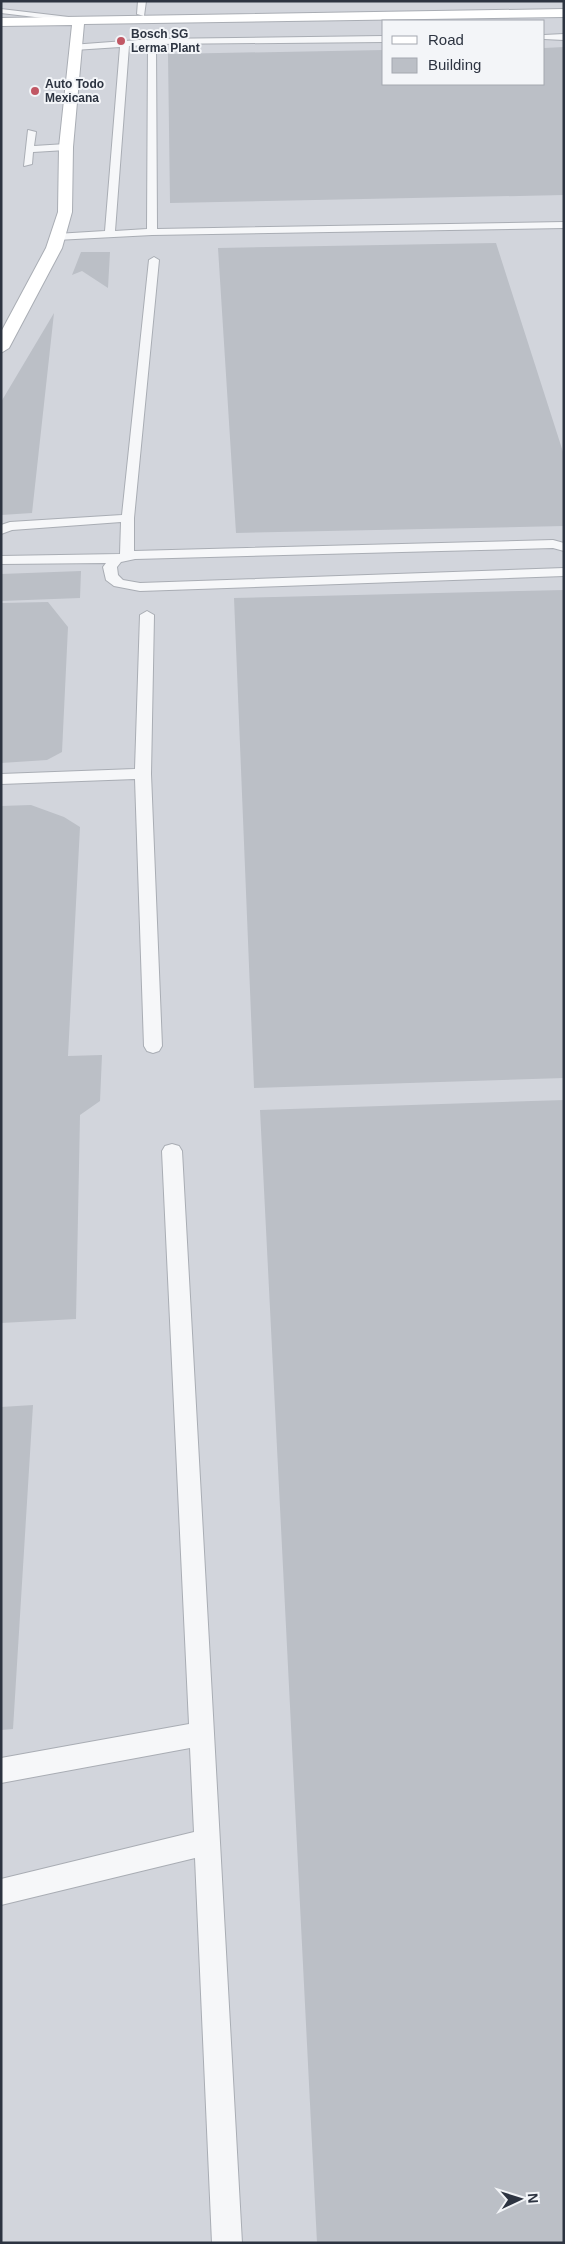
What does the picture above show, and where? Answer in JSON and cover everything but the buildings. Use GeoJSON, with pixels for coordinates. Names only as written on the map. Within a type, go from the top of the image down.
{"type":"FeatureCollection","features":[{"type":"Feature","properties":{"kind":"main road"},"geometry":{"type":"LineString","coordinates":[[1,22],[564,13]]}},
{"type":"Feature","properties":{"kind":"main road"},"geometry":{"type":"LineString","coordinates":[[1,348],[40,278],[54,248],[65,212],[66,147],[77,21]]}},
{"type":"Feature","properties":{"kind":"main road"},"geometry":{"type":"LineString","coordinates":[[1,31],[77,21],[382,25]]}},
{"type":"Feature","properties":{"kind":"main road"},"geometry":{"type":"LineString","coordinates":[[545,23],[564,23]]}},
{"type":"Feature","properties":{"kind":"lane"},"geometry":{"type":"LineString","coordinates":[[141,14],[142,1]]}},
{"type":"Feature","properties":{"kind":"lane"},"geometry":{"type":"LineString","coordinates":[[5,11],[77,21]]}},
{"type":"Feature","properties":{"kind":"lane"},"geometry":{"type":"LineString","coordinates":[[545,37],[564,36]]}},
{"type":"Feature","properties":{"kind":"lane"},"geometry":{"type":"LineString","coordinates":[[74,46],[152,42],[382,39]]}},
{"type":"Feature","properties":{"kind":"lane"},"geometry":{"type":"LineString","coordinates":[[152,42],[152,232]]}},
{"type":"Feature","properties":{"kind":"lane"},"geometry":{"type":"LineString","coordinates":[[110,233],[125,43]]}},
{"type":"Feature","properties":{"kind":"lane"},"geometry":{"type":"LineString","coordinates":[[28,164],[31,132]]}},
{"type":"Feature","properties":{"kind":"lane"},"geometry":{"type":"LineString","coordinates":[[30,148],[66,147]]}},
{"type":"Feature","properties":{"kind":"lane"},"geometry":{"type":"LineString","coordinates":[[56,237],[152,232],[564,225]]}},
{"type":"Feature","properties":{"kind":"lane"},"geometry":{"type":"LineString","coordinates":[[154,260],[128,518],[122,557],[110,567],[112,577],[119,583],[140,587],[564,572]]}},
{"type":"Feature","properties":{"kind":"lane"},"geometry":{"type":"LineString","coordinates":[[1,530],[10,526],[128,518]]}},
{"type":"Feature","properties":{"kind":"lane"},"geometry":{"type":"LineString","coordinates":[[1,560],[553,544],[564,547]]}},
{"type":"Feature","properties":{"kind":"lane"},"geometry":{"type":"LineString","coordinates":[[147,615],[143,774],[153,1046]]}},
{"type":"Feature","properties":{"kind":"lane"},"geometry":{"type":"LineString","coordinates":[[1,779],[143,774]]}},
{"type":"Feature","properties":{"kind":"lane"},"geometry":{"type":"LineString","coordinates":[[172,1150],[227,2243]]}},
{"type":"Feature","properties":{"kind":"lane"},"geometry":{"type":"LineString","coordinates":[[1,1771],[201,1734]]}},
{"type":"Feature","properties":{"kind":"lane"},"geometry":{"type":"LineString","coordinates":[[1,1892],[206,1842]]}},
{"type":"Feature","properties":{"kind":"shaded area"},"geometry":{"type":"Polygon","coordinates":[[[1,1],[564,1],[564,2243],[1,2243],[1,1]]]}},
{"type":"Feature","properties":{"kind":"place","name":"Bosch SG Lerma Plant"},"geometry":{"type":"Point","coordinates":[121,41]}},
{"type":"Feature","properties":{"kind":"place","name":"Auto Todo Mexicana"},"geometry":{"type":"Point","coordinates":[35,91]}}]}
